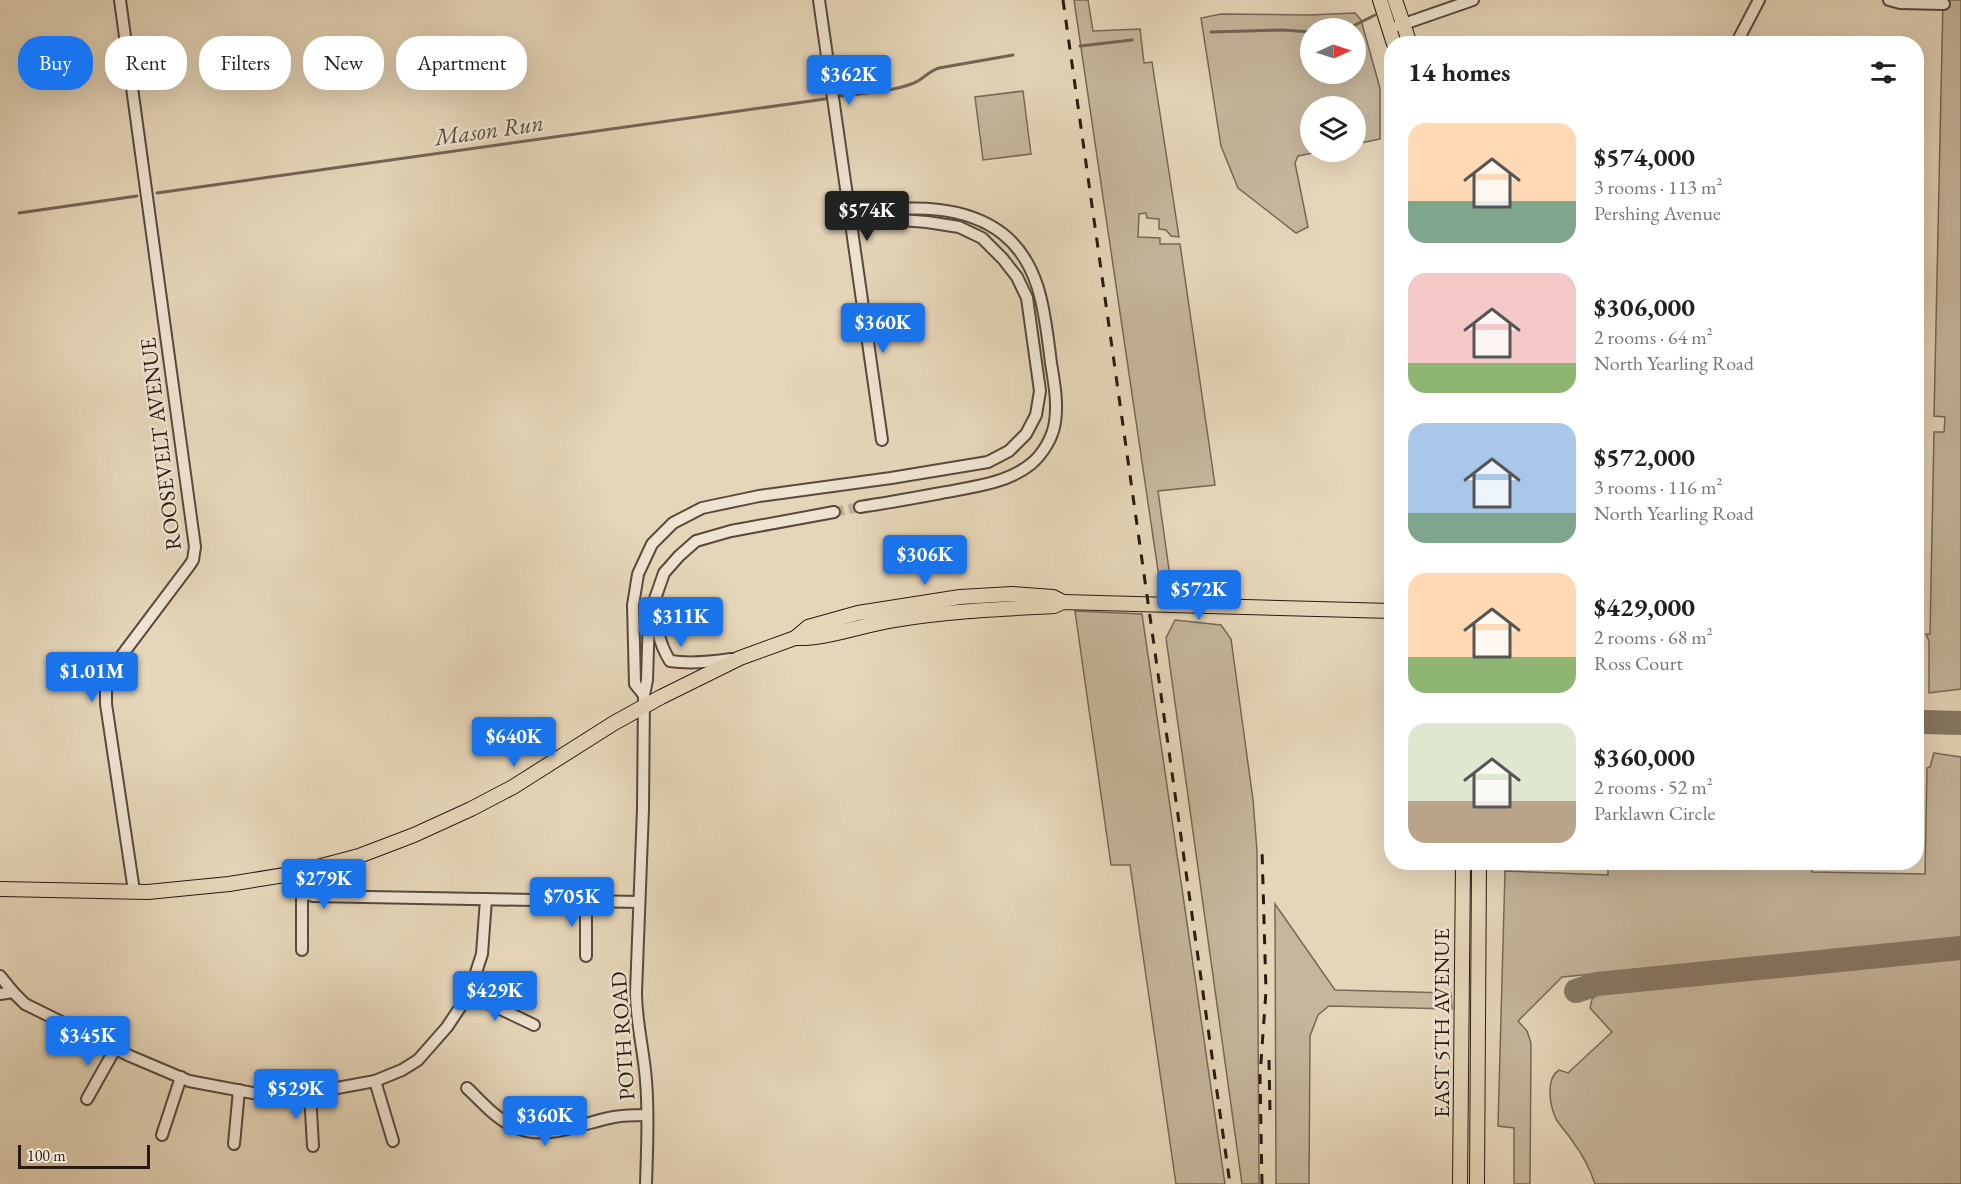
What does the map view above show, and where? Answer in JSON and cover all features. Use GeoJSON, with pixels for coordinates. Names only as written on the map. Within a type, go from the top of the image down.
{"type":"FeatureCollection","features":[{"type":"Feature","properties":{"kind":"main road"},"geometry":{"type":"LineString","coordinates":[[1380,0],[1391,36]]}},
{"type":"Feature","properties":{"kind":"main road"},"geometry":{"type":"LineString","coordinates":[[1395,0],[1407,36]]}},
{"type":"Feature","properties":{"kind":"main road"},"geometry":{"type":"LineString","coordinates":[[0,889],[134,891],[241,883],[291,874],[375,850],[450,819],[513,787],[614,723],[644,701],[740,658],[795,638],[808,627],[858,613],[960,597],[1012,594],[1053,597],[1064,602],[1384,611]]}},
{"type":"Feature","properties":{"kind":"main road","name":"EAST 5TH AVENUE"},"geometry":{"type":"LineString","coordinates":[[1460,1184],[1463,870]]}},
{"type":"Feature","properties":{"kind":"main road","name":"EAST 5TH AVENUE"},"geometry":{"type":"LineString","coordinates":[[1477,1184],[1479,870]]}},
{"type":"Feature","properties":{"kind":"street","name":"ROOSEVELT AVENUE"},"geometry":{"type":"LineString","coordinates":[[120,0],[195,547],[193,560],[110,671],[106,681],[106,704],[134,891]]}},
{"type":"Feature","properties":{"kind":"street"},"geometry":{"type":"LineString","coordinates":[[819,0],[882,440]]}},
{"type":"Feature","properties":{"kind":"street"},"geometry":{"type":"LineString","coordinates":[[1389,29],[1473,0]]}},
{"type":"Feature","properties":{"kind":"street"},"geometry":{"type":"LineString","coordinates":[[1740,36],[1759,0]]}},
{"type":"Feature","properties":{"kind":"street"},"geometry":{"type":"LineString","coordinates":[[1888,0],[1900,3],[1944,3]]}},
{"type":"Feature","properties":{"kind":"street"},"geometry":{"type":"LineString","coordinates":[[849,216],[892,208],[940,211],[962,214],[987,224],[1002,234],[1017,248],[1036,279],[1043,301],[1056,396],[1055,422],[1048,444],[1033,463],[1015,475],[987,484],[860,507]]}},
{"type":"Feature","properties":{"kind":"street"},"geometry":{"type":"LineString","coordinates":[[644,701],[635,684],[633,605],[638,574],[652,544],[673,522],[702,508],[759,496],[988,462],[1009,451],[1026,434],[1036,415],[1040,391],[1027,298],[1017,277],[1003,259],[982,238],[959,228],[927,222],[849,216]]}},
{"type":"Feature","properties":{"kind":"street"},"geometry":{"type":"LineString","coordinates":[[644,701],[649,616],[664,573],[679,556],[696,541],[731,531],[834,512]]}},
{"type":"Feature","properties":{"kind":"street"},"geometry":{"type":"LineString","coordinates":[[656,595],[657,629],[662,648],[670,661],[713,662],[740,658]]}},
{"type":"Feature","properties":{"kind":"street","name":"POTH ROAD"},"geometry":{"type":"LineString","coordinates":[[644,701],[643,809],[636,1006],[646,1082],[646,1184]]}},
{"type":"Feature","properties":{"kind":"street"},"geometry":{"type":"LineString","coordinates":[[291,874],[298,889],[302,893],[313,896],[639,902]]}},
{"type":"Feature","properties":{"kind":"street"},"geometry":{"type":"LineString","coordinates":[[302,893],[302,950]]}},
{"type":"Feature","properties":{"kind":"street"},"geometry":{"type":"LineString","coordinates":[[0,976],[25,1004],[189,1081],[258,1094],[310,1093],[375,1081],[402,1070],[418,1060],[447,1027],[469,994],[482,954],[486,899]]}},
{"type":"Feature","properties":{"kind":"street"},"geometry":{"type":"LineString","coordinates":[[586,901],[586,956]]}},
{"type":"Feature","properties":{"kind":"street"},"geometry":{"type":"LineString","coordinates":[[0,994],[13,992]]}},
{"type":"Feature","properties":{"kind":"street"},"geometry":{"type":"LineString","coordinates":[[469,994],[534,1025]]}},
{"type":"Feature","properties":{"kind":"street"},"geometry":{"type":"LineString","coordinates":[[87,1099],[115,1048]]}},
{"type":"Feature","properties":{"kind":"street"},"geometry":{"type":"LineString","coordinates":[[162,1135],[181,1077]]}},
{"type":"Feature","properties":{"kind":"street"},"geometry":{"type":"LineString","coordinates":[[375,1081],[393,1141]]}},
{"type":"Feature","properties":{"kind":"street"},"geometry":{"type":"LineString","coordinates":[[467,1088],[502,1120],[527,1131],[549,1133],[613,1117],[646,1115]]}},
{"type":"Feature","properties":{"kind":"street"},"geometry":{"type":"LineString","coordinates":[[234,1144],[239,1090]]}},
{"type":"Feature","properties":{"kind":"street"},"geometry":{"type":"LineString","coordinates":[[310,1093],[313,1146]]}},
{"type":"Feature","properties":{"kind":"shaded area"},"geometry":{"type":"Polygon","coordinates":[[[1074,0],[1088,0],[1093,31],[1140,29],[1144,63],[1152,62],[1179,237],[1171,236],[1166,230],[1159,229],[1159,219],[1147,218],[1146,213],[1139,214],[1138,237],[1160,238],[1160,244],[1180,244],[1215,485],[1158,491],[1172,591],[1161,591],[1074,0]]]}},
{"type":"Feature","properties":{"kind":"shaded area"},"geometry":{"type":"Polygon","coordinates":[[[1943,0],[1961,0],[1961,689],[1929,693],[1929,641],[1926,634],[1930,634],[1934,432],[1944,432],[1945,417],[1934,416],[1943,0]]]}},
{"type":"Feature","properties":{"kind":"shaded area"},"geometry":{"type":"Polygon","coordinates":[[[1355,13],[1359,18],[1300,18],[1300,84],[1366,84],[1366,38],[1380,88],[1380,139],[1366,142],[1366,96],[1300,96],[1300,156],[1295,163],[1308,227],[1296,233],[1238,188],[1221,146],[1201,18],[1221,14],[1355,13]]]}},
{"type":"Feature","properties":{"kind":"shaded area"},"geometry":{"type":"Polygon","coordinates":[[[1023,91],[1031,154],[983,160],[975,97],[1023,91]]]}},
{"type":"Feature","properties":{"kind":"shaded area"},"geometry":{"type":"Polygon","coordinates":[[[1075,611],[1142,614],[1225,1184],[1176,1184],[1130,865],[1111,865],[1075,611]]]}},
{"type":"Feature","properties":{"kind":"shaded area"},"geometry":{"type":"Polygon","coordinates":[[[1175,620],[1221,625],[1231,639],[1253,800],[1257,851],[1259,1184],[1242,1184],[1166,638],[1175,620]]]}},
{"type":"Feature","properties":{"kind":"shaded area"},"geometry":{"type":"Polygon","coordinates":[[[1934,753],[1961,757],[1961,938],[1562,977],[1518,1021],[1527,1031],[1531,1043],[1530,1184],[1514,1184],[1514,1128],[1498,1126],[1505,871],[1608,875],[1608,870],[1812,870],[1812,872],[1925,874],[1927,768],[1930,767],[1934,753]]]}},
{"type":"Feature","properties":{"kind":"shaded area"},"geometry":{"type":"Polygon","coordinates":[[[1275,904],[1335,990],[1451,993],[1452,1009],[1329,1006],[1318,1015],[1310,1036],[1309,1184],[1276,1184],[1275,904]]]}},
{"type":"Feature","properties":{"kind":"shaded area"},"geometry":{"type":"Polygon","coordinates":[[[1961,958],[1961,1184],[1595,1184],[1583,1157],[1554,1114],[1550,1086],[1555,1074],[1559,1070],[1568,1073],[1612,1032],[1590,1008],[1592,999],[1597,995],[1961,958]]]}},
{"type":"Feature","properties":{"kind":"waterway","name":"Mason Run"},"geometry":{"type":"LineString","coordinates":[[1366,20],[1375,15]]}},
{"type":"Feature","properties":{"kind":"waterway","name":"Mason Run"},"geometry":{"type":"LineString","coordinates":[[1211,32],[1300,31]]}},
{"type":"Feature","properties":{"kind":"waterway","name":"Mason Run"},"geometry":{"type":"LineString","coordinates":[[1080,46],[1132,40]]}},
{"type":"Feature","properties":{"kind":"waterway","name":"Mason Run"},"geometry":{"type":"LineString","coordinates":[[841,96],[896,88],[914,83],[939,68],[1013,55]]}},
{"type":"Feature","properties":{"kind":"waterway","name":"Mason Run"},"geometry":{"type":"LineString","coordinates":[[157,193],[825,99]]}},
{"type":"Feature","properties":{"kind":"waterway","name":"Mason Run"},"geometry":{"type":"LineString","coordinates":[[19,213],[137,196]]}},
{"type":"Feature","properties":{"kind":"taxiway"},"geometry":{"type":"LineString","coordinates":[[1925,722],[1961,723]]}},
{"type":"Feature","properties":{"kind":"taxiway"},"geometry":{"type":"LineString","coordinates":[[1576,991],[1597,984],[1961,948]]}},
{"type":"Feature","properties":{"kind":"tunnel"},"geometry":{"type":"LineString","coordinates":[[834,512],[860,507]]}},
{"type":"Feature","properties":{"kind":"railway"},"geometry":{"type":"LineString","coordinates":[[1063,0],[1230,1184]]}},
{"type":"Feature","properties":{"kind":"railway"},"geometry":{"type":"LineString","coordinates":[[1262,849],[1266,991],[1260,1076],[1262,1184]]}},
{"type":"Feature","properties":{"kind":"railway"},"geometry":{"type":"LineString","coordinates":[[1269,1060],[1270,1111]]}}]}
